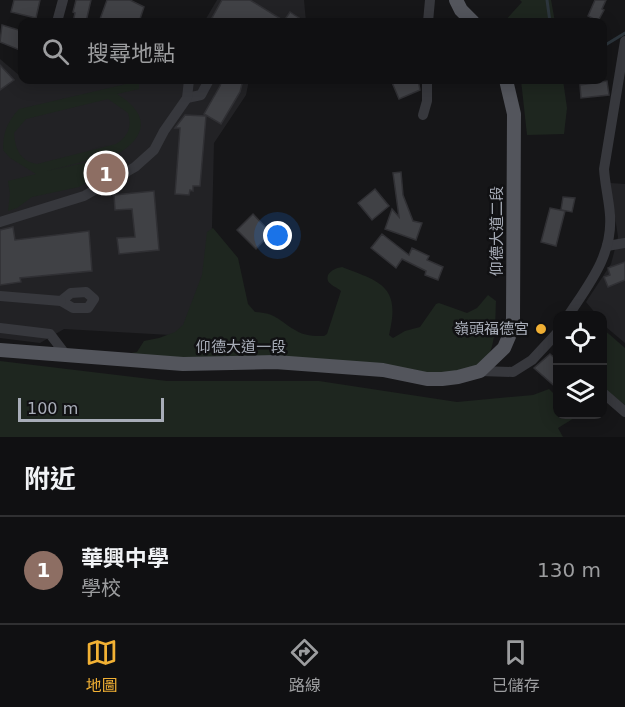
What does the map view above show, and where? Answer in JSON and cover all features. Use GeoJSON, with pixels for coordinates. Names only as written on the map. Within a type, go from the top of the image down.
{"type":"FeatureCollection","features":[{"type":"Feature","properties":{"kind":"main road"},"geometry":{"type":"LineString","coordinates":[[456,0],[468,18]]}},
{"type":"Feature","properties":{"kind":"main road","name":"仰德大道二段"},"geometry":{"type":"LineString","coordinates":[[480,371],[504,348],[513,319],[514,114],[507,84]]}},
{"type":"Feature","properties":{"kind":"main road","name":"仰德大道一段"},"geometry":{"type":"LineString","coordinates":[[0,350],[183,364],[287,363],[382,370],[435,379],[458,378],[480,371]]}},
{"type":"Feature","properties":{"kind":"street"},"geometry":{"type":"LineString","coordinates":[[58,18],[63,0]]}},
{"type":"Feature","properties":{"kind":"street"},"geometry":{"type":"LineString","coordinates":[[428,18],[430,0]]}},
{"type":"Feature","properties":{"kind":"street"},"geometry":{"type":"LineString","coordinates":[[571,311],[601,266],[610,234],[604,169],[625,41]]}},
{"type":"Feature","properties":{"kind":"street"},"geometry":{"type":"LineString","coordinates":[[0,222],[84,196],[135,167],[154,150],[187,98],[189,84]]}},
{"type":"Feature","properties":{"kind":"street"},"geometry":{"type":"LineString","coordinates":[[187,98],[201,95],[207,84]]}},
{"type":"Feature","properties":{"kind":"street"},"geometry":{"type":"LineString","coordinates":[[423,115],[428,102],[427,84]]}},
{"type":"Feature","properties":{"kind":"street"},"geometry":{"type":"LineString","coordinates":[[607,246],[625,243]]}},
{"type":"Feature","properties":{"kind":"street"},"geometry":{"type":"LineString","coordinates":[[0,296],[61,301]]}},
{"type":"Feature","properties":{"kind":"street"},"geometry":{"type":"LineString","coordinates":[[0,328],[50,334],[66,355]]}},
{"type":"Feature","properties":{"kind":"street"},"geometry":{"type":"LineString","coordinates":[[480,371],[513,372],[532,360],[553,340]]}},
{"type":"Feature","properties":{"kind":"street"},"geometry":{"type":"LineString","coordinates":[[607,396],[625,412]]}},
{"type":"Feature","properties":{"kind":"shaded area"},"geometry":{"type":"Polygon","coordinates":[[[217,0],[304,0],[306,18],[206,18],[217,0]]]}},
{"type":"Feature","properties":{"kind":"shaded area"},"geometry":{"type":"Polygon","coordinates":[[[520,0],[551,0],[554,18],[508,18],[522,2],[520,0]]]}},
{"type":"Feature","properties":{"kind":"shaded area"},"geometry":{"type":"Polygon","coordinates":[[[0,59],[18,74],[18,84],[248,84],[246,95],[214,143],[211,268],[188,336],[64,329],[40,343],[0,338],[0,59]]]}},
{"type":"Feature","properties":{"kind":"shaded area"},"geometry":{"type":"Polygon","coordinates":[[[126,84],[139,84],[139,89],[117,94],[134,107],[141,122],[137,137],[131,144],[121,152],[47,171],[102,159],[102,172],[79,187],[32,197],[17,208],[8,211],[10,194],[8,181],[36,174],[10,158],[3,150],[6,128],[19,109],[126,84]],[[108,99],[26,119],[14,133],[20,153],[26,160],[37,164],[116,144],[124,138],[130,122],[128,113],[108,99]]]}},
{"type":"Feature","properties":{"kind":"shaded area"},"geometry":{"type":"Polygon","coordinates":[[[521,84],[564,84],[567,108],[564,134],[527,135],[521,84]]]}},
{"type":"Feature","properties":{"kind":"shaded area"},"geometry":{"type":"Polygon","coordinates":[[[610,183],[625,184],[625,343],[607,328],[607,311],[594,311],[586,302],[611,264],[618,237],[610,183]]]}},
{"type":"Feature","properties":{"kind":"shaded area"},"geometry":{"type":"Polygon","coordinates":[[[213,228],[238,258],[248,304],[255,312],[272,315],[305,335],[324,336],[327,334],[341,291],[327,278],[334,269],[342,267],[367,277],[385,288],[392,306],[389,335],[393,338],[405,331],[420,327],[436,304],[467,313],[477,308],[488,295],[496,301],[493,342],[488,357],[480,365],[446,377],[188,362],[126,354],[137,352],[144,341],[175,332],[183,325],[202,275],[207,232],[213,228]]]}},
{"type":"Feature","properties":{"kind":"shaded area"},"geometry":{"type":"Polygon","coordinates":[[[607,332],[625,348],[625,405],[607,391],[607,332]]]}},
{"type":"Feature","properties":{"kind":"shaded area"},"geometry":{"type":"Polygon","coordinates":[[[0,361],[167,381],[319,381],[457,402],[533,395],[549,389],[553,393],[553,419],[573,419],[558,428],[563,437],[0,437],[0,361]]]}},
{"type":"Feature","properties":{"kind":"building"},"geometry":{"type":"Polygon","coordinates":[[[14,0],[40,0],[36,18],[11,12],[14,0]]]}},
{"type":"Feature","properties":{"kind":"building"},"geometry":{"type":"Polygon","coordinates":[[[76,0],[91,0],[87,18],[74,18],[75,13],[73,12],[76,0]]]}},
{"type":"Feature","properties":{"kind":"building"},"geometry":{"type":"Polygon","coordinates":[[[107,0],[130,0],[144,7],[140,18],[100,18],[107,0]]]}},
{"type":"Feature","properties":{"kind":"building"},"geometry":{"type":"Polygon","coordinates":[[[222,0],[250,0],[279,18],[212,18],[222,0]]]}},
{"type":"Feature","properties":{"kind":"building"},"geometry":{"type":"Polygon","coordinates":[[[595,0],[606,0],[600,18],[588,16],[595,0]]]}},
{"type":"Feature","properties":{"kind":"building"},"geometry":{"type":"Polygon","coordinates":[[[290,12],[299,18],[286,18],[290,12]]]}},
{"type":"Feature","properties":{"kind":"building"},"geometry":{"type":"Polygon","coordinates":[[[2,25],[18,30],[18,49],[0,42],[2,25]]]}},
{"type":"Feature","properties":{"kind":"building"},"geometry":{"type":"Polygon","coordinates":[[[0,65],[14,80],[0,90],[0,65]]]}},
{"type":"Feature","properties":{"kind":"building"},"geometry":{"type":"Polygon","coordinates":[[[607,81],[609,95],[581,98],[580,85],[607,84],[607,81]]]}},
{"type":"Feature","properties":{"kind":"building"},"geometry":{"type":"Polygon","coordinates":[[[221,84],[242,84],[240,92],[221,124],[204,114],[221,84]]]}},
{"type":"Feature","properties":{"kind":"building"},"geometry":{"type":"Polygon","coordinates":[[[393,84],[419,84],[420,90],[399,99],[393,84]]]}},
{"type":"Feature","properties":{"kind":"building"},"geometry":{"type":"Polygon","coordinates":[[[185,115],[206,116],[200,186],[193,186],[193,191],[190,190],[189,195],[175,194],[180,128],[175,128],[185,115]]]}},
{"type":"Feature","properties":{"kind":"building"},"geometry":{"type":"Polygon","coordinates":[[[401,172],[403,195],[413,221],[422,223],[416,240],[385,229],[392,209],[399,217],[393,173],[401,172]]]}},
{"type":"Feature","properties":{"kind":"building"},"geometry":{"type":"Polygon","coordinates":[[[375,189],[389,206],[372,220],[358,203],[375,189]]]}},
{"type":"Feature","properties":{"kind":"building"},"geometry":{"type":"Polygon","coordinates":[[[154,191],[159,250],[119,254],[117,238],[135,237],[132,209],[115,210],[114,195],[154,191]]]}},
{"type":"Feature","properties":{"kind":"building"},"geometry":{"type":"Polygon","coordinates":[[[563,197],[575,198],[572,212],[561,210],[563,197]]]}},
{"type":"Feature","properties":{"kind":"building"},"geometry":{"type":"Polygon","coordinates":[[[550,208],[565,211],[556,246],[541,242],[550,208]]]}},
{"type":"Feature","properties":{"kind":"building"},"geometry":{"type":"Polygon","coordinates":[[[253,214],[271,233],[256,249],[237,230],[253,214]]]}},
{"type":"Feature","properties":{"kind":"building"},"geometry":{"type":"Polygon","coordinates":[[[13,227],[15,240],[89,231],[92,271],[20,278],[21,282],[0,285],[0,230],[13,227]]]}},
{"type":"Feature","properties":{"kind":"building"},"geometry":{"type":"Polygon","coordinates":[[[382,234],[409,255],[412,248],[429,256],[427,260],[443,267],[438,280],[425,275],[426,271],[402,259],[396,268],[371,248],[382,234]]]}},
{"type":"Feature","properties":{"kind":"building"},"geometry":{"type":"Polygon","coordinates":[[[625,262],[625,280],[608,287],[604,277],[610,275],[608,268],[625,262]]]}},
{"type":"Feature","properties":{"kind":"building"},"geometry":{"type":"Polygon","coordinates":[[[550,354],[553,357],[553,385],[534,368],[550,354]]]}},
{"type":"Feature","properties":{"kind":"waterway"},"geometry":{"type":"LineString","coordinates":[[547,0],[549,18]]}},
{"type":"Feature","properties":{"kind":"waterway"},"geometry":{"type":"LineString","coordinates":[[607,44],[625,33]]}},
{"type":"Feature","properties":{"kind":"place","name":"華興中學"},"geometry":{"type":"Point","coordinates":[106,173]}},
{"type":"Feature","properties":{"kind":"place","name":"嶺頭福德宮"},"geometry":{"type":"Point","coordinates":[541,329]}}]}
